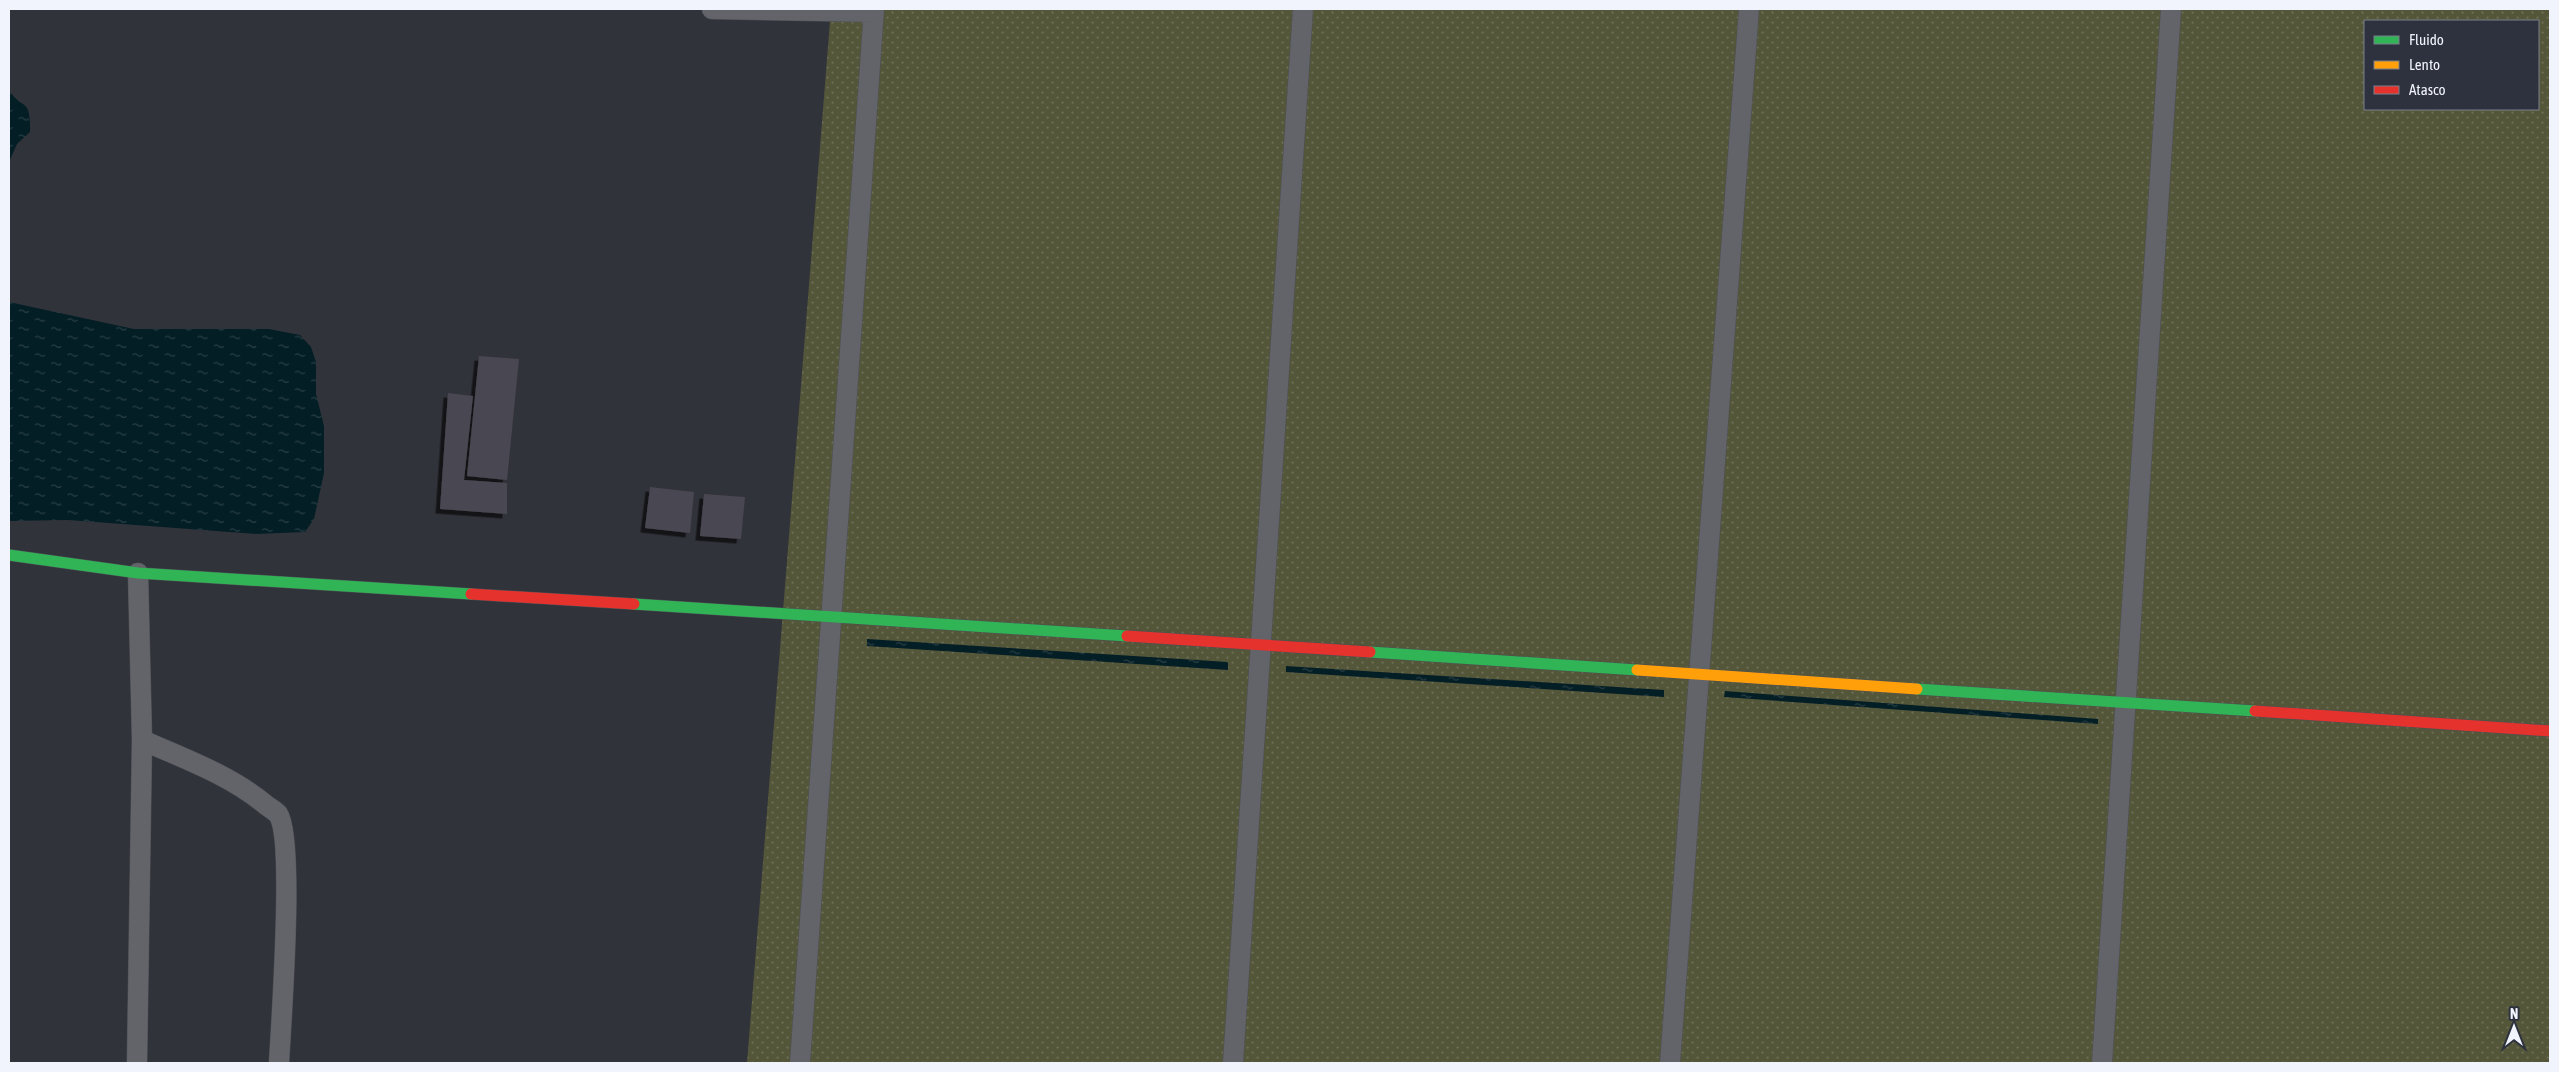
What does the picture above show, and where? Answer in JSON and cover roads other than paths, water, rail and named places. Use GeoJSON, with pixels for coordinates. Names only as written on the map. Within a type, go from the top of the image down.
{"type":"FeatureCollection","features":[{"type":"Feature","properties":{"kind":"street"},"geometry":{"type":"LineString","coordinates":[[9,555],[138,573],[831,616],[2550,732]]}},
{"type":"Feature","properties":{"kind":"lane"},"geometry":{"type":"LineString","coordinates":[[712,9],[874,10],[800,1063]]}},
{"type":"Feature","properties":{"kind":"lane"},"geometry":{"type":"LineString","coordinates":[[1233,1063],[1303,9]]}},
{"type":"Feature","properties":{"kind":"lane"},"geometry":{"type":"LineString","coordinates":[[1670,1063],[1749,9]]}},
{"type":"Feature","properties":{"kind":"lane"},"geometry":{"type":"LineString","coordinates":[[2102,1063],[2171,9]]}},
{"type":"Feature","properties":{"kind":"lane"},"geometry":{"type":"LineString","coordinates":[[137,1063],[142,740],[138,573]]}},
{"type":"Feature","properties":{"kind":"lane"},"geometry":{"type":"LineString","coordinates":[[142,740],[220,774],[251,793],[278,815],[284,838],[286,910],[279,1063]]}},
{"type":"Feature","properties":{"kind":"water"},"geometry":{"type":"Polygon","coordinates":[[[9,90],[27,108],[30,132],[17,144],[9,162],[9,90]]]}},
{"type":"Feature","properties":{"kind":"water"},"geometry":{"type":"Polygon","coordinates":[[[9,302],[134,329],[269,329],[300,335],[311,347],[316,362],[316,394],[324,426],[324,473],[314,519],[305,532],[257,534],[68,520],[9,521],[9,302]]]}},
{"type":"Feature","properties":{"kind":"water"},"geometry":{"type":"Polygon","coordinates":[[[867,639],[1228,662],[1228,670],[867,646],[867,639]]]}},
{"type":"Feature","properties":{"kind":"water"},"geometry":{"type":"Polygon","coordinates":[[[1286,666],[1664,690],[1664,697],[1286,672],[1286,666]]]}},
{"type":"Feature","properties":{"kind":"water"},"geometry":{"type":"Polygon","coordinates":[[[1725,691],[2098,719],[2098,724],[1724,697],[1725,691]]]}}]}
